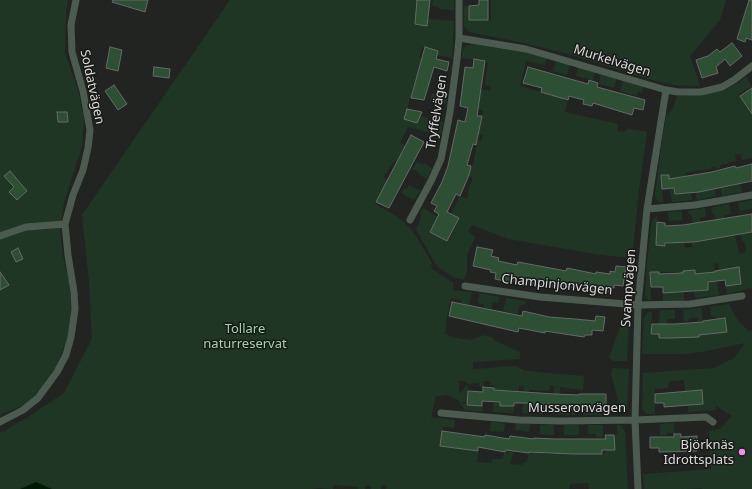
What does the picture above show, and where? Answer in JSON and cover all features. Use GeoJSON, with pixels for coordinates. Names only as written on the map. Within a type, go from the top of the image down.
{"type":"FeatureCollection","features":[{"type":"Feature","properties":{"kind":"street","name":"Soldatvägen"},"geometry":{"type":"LineString","coordinates":[[0,422],[23,410],[38,398],[57,372],[66,355],[72,330],[75,303],[65,224],[73,195],[83,170],[90,130],[83,91],[72,52],[71,25],[76,0]]}},
{"type":"Feature","properties":{"kind":"street","name":"Tryffelvägen"},"geometry":{"type":"LineString","coordinates":[[410,220],[441,159],[450,112],[459,38],[459,0]]}},
{"type":"Feature","properties":{"kind":"street","name":"Murkelvägen"},"geometry":{"type":"LineString","coordinates":[[459,38],[526,49],[666,90],[688,93],[711,90],[734,80],[752,66]]}},
{"type":"Feature","properties":{"kind":"street","name":"Svampvägen"},"geometry":{"type":"LineString","coordinates":[[638,489],[636,420],[638,306],[647,208],[666,90]]}},
{"type":"Feature","properties":{"kind":"street"},"geometry":{"type":"LineString","coordinates":[[647,208],[695,205],[752,195]]}},
{"type":"Feature","properties":{"kind":"street"},"geometry":{"type":"LineString","coordinates":[[0,236],[26,227],[65,224]]}},
{"type":"Feature","properties":{"kind":"street","name":"Champinjonvägen"},"geometry":{"type":"LineString","coordinates":[[465,286],[540,297],[638,306],[690,304],[742,296]]}},
{"type":"Feature","properties":{"kind":"street","name":"Musseronvägen"},"geometry":{"type":"LineString","coordinates":[[440,413],[534,420],[636,420],[706,417],[713,422]]}},
{"type":"Feature","properties":{"kind":"green space"},"geometry":{"type":"Polygon","coordinates":[[[0,0],[68,0],[66,12],[65,53],[78,90],[84,118],[82,146],[64,203],[60,230],[63,256],[69,281],[71,304],[71,318],[66,343],[55,368],[36,396],[22,406],[0,415],[0,0]]]}},
{"type":"Feature","properties":{"kind":"green space","name":"Tollare naturreservat"},"geometry":{"type":"Polygon","coordinates":[[[230,0],[417,0],[415,24],[427,26],[427,19],[454,21],[452,58],[437,55],[438,51],[422,47],[419,58],[422,59],[404,119],[419,116],[443,122],[441,136],[408,127],[400,143],[406,146],[397,162],[394,161],[384,177],[388,180],[375,204],[398,217],[412,230],[432,263],[431,268],[453,283],[453,290],[472,292],[469,305],[461,303],[461,300],[451,298],[445,334],[456,338],[471,340],[485,335],[520,352],[520,359],[473,362],[473,369],[515,366],[526,371],[584,376],[583,390],[560,387],[560,398],[554,397],[554,385],[550,385],[549,391],[529,390],[529,407],[544,407],[543,414],[522,413],[524,386],[519,386],[519,391],[500,390],[500,405],[514,406],[514,413],[493,412],[494,385],[490,385],[490,381],[484,381],[483,387],[479,386],[480,383],[469,384],[465,381],[459,381],[459,393],[462,392],[466,386],[468,387],[467,402],[462,403],[467,405],[483,406],[483,412],[465,410],[458,400],[448,395],[436,396],[431,417],[455,420],[454,428],[443,427],[440,446],[478,452],[477,462],[492,463],[492,460],[503,459],[504,453],[514,451],[510,464],[521,465],[527,461],[529,452],[554,454],[555,449],[559,449],[562,454],[602,454],[605,453],[606,450],[614,450],[614,435],[617,434],[617,425],[621,425],[625,432],[628,489],[589,489],[588,483],[570,484],[569,489],[386,489],[386,485],[382,485],[381,489],[371,489],[371,486],[365,486],[365,489],[358,489],[358,487],[333,485],[333,489],[0,489],[0,433],[25,419],[64,393],[92,339],[89,282],[82,215],[230,0]]]}},
{"type":"Feature","properties":{"kind":"green space"},"geometry":{"type":"Polygon","coordinates":[[[433,0],[454,0],[454,10],[439,9],[438,7],[432,6],[433,0]]]}},
{"type":"Feature","properties":{"kind":"green space"},"geometry":{"type":"Polygon","coordinates":[[[491,0],[726,0],[720,20],[690,56],[700,86],[675,85],[652,80],[572,55],[524,43],[469,32],[464,26],[464,6],[469,6],[469,20],[491,20],[491,0]]]}},
{"type":"Feature","properties":{"kind":"green space"},"geometry":{"type":"Polygon","coordinates":[[[473,44],[546,57],[545,65],[526,61],[520,86],[552,95],[565,91],[563,100],[567,102],[565,112],[618,124],[617,131],[624,132],[628,129],[647,132],[632,258],[601,255],[509,239],[472,225],[468,231],[475,237],[467,255],[467,272],[464,280],[453,277],[439,268],[434,262],[416,229],[421,219],[420,213],[423,208],[438,217],[430,232],[449,241],[459,219],[451,214],[460,196],[467,199],[469,194],[467,193],[472,181],[472,177],[468,176],[473,165],[478,140],[481,141],[483,135],[478,134],[483,111],[478,109],[481,94],[480,89],[490,91],[490,86],[485,85],[488,62],[462,58],[463,50],[466,46],[473,44]]]}},
{"type":"Feature","properties":{"kind":"green space"},"geometry":{"type":"Polygon","coordinates":[[[556,61],[570,64],[567,75],[553,71],[556,61]]]}},
{"type":"Feature","properties":{"kind":"green space"},"geometry":{"type":"Polygon","coordinates":[[[578,67],[595,72],[593,80],[576,76],[578,67]]]}},
{"type":"Feature","properties":{"kind":"green space"},"geometry":{"type":"Polygon","coordinates":[[[601,73],[617,78],[614,88],[599,84],[601,73]]]}},
{"type":"Feature","properties":{"kind":"green space"},"geometry":{"type":"Polygon","coordinates":[[[746,76],[751,86],[739,94],[750,111],[752,110],[752,158],[742,160],[741,154],[735,155],[736,161],[720,165],[720,168],[715,169],[715,167],[711,167],[711,169],[685,173],[686,177],[669,179],[668,175],[661,175],[663,202],[658,201],[655,195],[666,117],[673,108],[677,96],[703,95],[726,89],[740,82],[746,76]]]}},
{"type":"Feature","properties":{"kind":"green space"},"geometry":{"type":"Polygon","coordinates":[[[623,80],[644,85],[642,93],[638,92],[637,96],[620,91],[623,80]]]}},
{"type":"Feature","properties":{"kind":"green space"},"geometry":{"type":"Polygon","coordinates":[[[432,93],[447,98],[446,104],[430,100],[432,93]]]}},
{"type":"Feature","properties":{"kind":"green space"},"geometry":{"type":"Polygon","coordinates":[[[417,162],[423,165],[424,163],[432,168],[427,179],[413,169],[417,162]]]}},
{"type":"Feature","properties":{"kind":"green space"},"geometry":{"type":"Polygon","coordinates":[[[740,184],[742,192],[722,196],[720,186],[723,185],[724,188],[740,184]]]}},
{"type":"Feature","properties":{"kind":"green space"},"geometry":{"type":"Polygon","coordinates":[[[409,185],[420,191],[414,200],[401,193],[404,188],[407,189],[409,185]]]}},
{"type":"Feature","properties":{"kind":"green space"},"geometry":{"type":"Polygon","coordinates":[[[674,189],[675,194],[691,193],[692,200],[672,202],[670,190],[674,189]]]}},
{"type":"Feature","properties":{"kind":"green space"},"geometry":{"type":"Polygon","coordinates":[[[715,189],[716,196],[697,200],[695,191],[698,190],[699,192],[715,189]]]}},
{"type":"Feature","properties":{"kind":"green space"},"geometry":{"type":"Polygon","coordinates":[[[752,200],[752,209],[740,211],[738,203],[752,200]]]}},
{"type":"Feature","properties":{"kind":"green space"},"geometry":{"type":"Polygon","coordinates":[[[729,204],[731,214],[724,215],[724,219],[716,220],[711,208],[729,204]]]}},
{"type":"Feature","properties":{"kind":"green space"},"geometry":{"type":"Polygon","coordinates":[[[705,208],[706,217],[700,218],[700,223],[693,223],[692,217],[687,211],[705,208]]]}},
{"type":"Feature","properties":{"kind":"green space"},"geometry":{"type":"Polygon","coordinates":[[[682,211],[682,220],[669,221],[668,212],[682,211]]]}},
{"type":"Feature","properties":{"kind":"green space"},"geometry":{"type":"Polygon","coordinates":[[[657,216],[656,245],[665,246],[668,243],[684,242],[685,248],[692,247],[692,242],[735,235],[739,254],[746,252],[740,231],[744,231],[744,234],[752,232],[752,288],[727,294],[726,286],[741,284],[739,267],[719,270],[718,263],[714,264],[719,295],[695,298],[694,291],[708,289],[707,273],[695,274],[695,270],[683,271],[684,301],[663,301],[663,293],[679,292],[679,272],[650,272],[651,300],[648,300],[645,296],[647,262],[652,221],[657,216]]]}},
{"type":"Feature","properties":{"kind":"green space"},"geometry":{"type":"Polygon","coordinates":[[[479,293],[500,297],[498,303],[493,302],[491,309],[484,307],[484,304],[478,303],[479,293]]]}},
{"type":"Feature","properties":{"kind":"green space"},"geometry":{"type":"Polygon","coordinates":[[[506,298],[526,301],[526,303],[519,307],[518,314],[503,311],[506,298]]]}},
{"type":"Feature","properties":{"kind":"green space"},"geometry":{"type":"Polygon","coordinates":[[[729,304],[738,321],[750,332],[752,329],[752,489],[644,489],[643,474],[711,469],[709,431],[720,429],[732,416],[716,406],[716,410],[688,412],[688,406],[703,404],[702,391],[685,392],[684,380],[671,381],[668,388],[655,389],[655,414],[646,414],[642,409],[643,373],[714,368],[734,358],[745,343],[685,354],[642,354],[644,318],[647,313],[652,311],[651,334],[659,334],[659,338],[699,336],[698,317],[690,318],[688,321],[684,321],[683,310],[701,308],[705,334],[727,332],[725,319],[716,319],[715,316],[711,316],[710,307],[729,304]]]}},
{"type":"Feature","properties":{"kind":"green space"},"geometry":{"type":"Polygon","coordinates":[[[660,310],[675,310],[675,319],[667,319],[667,324],[659,324],[660,310]]]}},
{"type":"Feature","properties":{"kind":"green space"},"geometry":{"type":"Polygon","coordinates":[[[624,316],[628,317],[629,321],[627,361],[614,361],[609,358],[624,316]]]}},
{"type":"Feature","properties":{"kind":"green space"},"geometry":{"type":"Polygon","coordinates":[[[612,369],[629,369],[627,410],[625,413],[621,412],[611,374],[612,369]]]}},
{"type":"Feature","properties":{"kind":"green space"},"geometry":{"type":"Polygon","coordinates":[[[555,403],[560,404],[560,409],[575,410],[575,415],[553,414],[555,403]]]}},
{"type":"Feature","properties":{"kind":"green space"},"geometry":{"type":"Polygon","coordinates":[[[583,409],[602,410],[602,415],[583,415],[583,409]]]}},
{"type":"Feature","properties":{"kind":"green space"},"geometry":{"type":"Polygon","coordinates":[[[491,422],[505,423],[504,432],[490,431],[491,422]]]}},
{"type":"Feature","properties":{"kind":"green space"},"geometry":{"type":"Polygon","coordinates":[[[516,423],[530,424],[529,432],[515,430],[516,423]]]}},
{"type":"Feature","properties":{"kind":"green space"},"geometry":{"type":"Polygon","coordinates":[[[674,423],[674,433],[660,435],[660,424],[674,423]]]}},
{"type":"Feature","properties":{"kind":"green space"},"geometry":{"type":"Polygon","coordinates":[[[540,425],[554,425],[554,435],[540,434],[540,425]]]}},
{"type":"Feature","properties":{"kind":"green space"},"geometry":{"type":"Polygon","coordinates":[[[564,425],[579,425],[579,435],[564,435],[564,425]]]}},
{"type":"Feature","properties":{"kind":"green space"},"geometry":{"type":"Polygon","coordinates":[[[588,425],[603,425],[603,437],[596,437],[596,434],[588,434],[588,425]]]}},
{"type":"Feature","properties":{"kind":"shaded area"},"geometry":{"type":"Polygon","coordinates":[[[36,482],[52,489],[20,489],[36,482]]]}},
{"type":"Feature","properties":{"kind":"building"},"geometry":{"type":"Polygon","coordinates":[[[113,0],[148,0],[145,12],[112,2],[113,0]]]}},
{"type":"Feature","properties":{"kind":"building"},"geometry":{"type":"Polygon","coordinates":[[[417,0],[430,0],[427,26],[415,24],[417,0]]]}},
{"type":"Feature","properties":{"kind":"building"},"geometry":{"type":"Polygon","coordinates":[[[479,0],[488,0],[488,20],[469,20],[469,6],[479,5],[479,0]]]}},
{"type":"Feature","properties":{"kind":"building"},"geometry":{"type":"Polygon","coordinates":[[[749,0],[752,0],[752,40],[746,38],[745,42],[737,39],[749,0]]]}},
{"type":"Feature","properties":{"kind":"building"},"geometry":{"type":"Polygon","coordinates":[[[732,43],[742,56],[730,66],[725,59],[716,67],[718,73],[702,78],[696,60],[708,56],[717,49],[720,52],[732,43]]]}},
{"type":"Feature","properties":{"kind":"building"},"geometry":{"type":"Polygon","coordinates":[[[110,47],[122,50],[118,71],[106,68],[110,47]]]}},
{"type":"Feature","properties":{"kind":"building"},"geometry":{"type":"Polygon","coordinates":[[[425,47],[438,51],[436,59],[449,62],[447,71],[434,67],[424,100],[411,98],[425,47]]]}},
{"type":"Feature","properties":{"kind":"building"},"geometry":{"type":"Polygon","coordinates":[[[474,59],[485,61],[477,116],[482,116],[476,145],[473,144],[467,165],[471,166],[469,175],[460,196],[456,194],[447,212],[459,218],[447,241],[430,232],[439,214],[434,211],[437,206],[431,203],[442,182],[448,166],[458,120],[465,122],[468,108],[460,106],[465,67],[473,68],[474,59]]]}},
{"type":"Feature","properties":{"kind":"building"},"geometry":{"type":"Polygon","coordinates":[[[154,67],[170,69],[169,78],[153,76],[154,67]]]}},
{"type":"Feature","properties":{"kind":"building"},"geometry":{"type":"Polygon","coordinates":[[[528,67],[588,84],[589,80],[598,83],[597,87],[645,100],[643,110],[634,108],[632,115],[593,103],[592,106],[583,104],[584,100],[569,96],[568,100],[541,92],[542,88],[523,83],[528,67]]]}},
{"type":"Feature","properties":{"kind":"building"},"geometry":{"type":"Polygon","coordinates":[[[114,85],[127,104],[118,110],[105,91],[114,85]]]}},
{"type":"Feature","properties":{"kind":"building"},"geometry":{"type":"Polygon","coordinates":[[[752,88],[752,114],[740,96],[752,88]]]}},
{"type":"Feature","properties":{"kind":"building"},"geometry":{"type":"Polygon","coordinates":[[[407,109],[422,112],[417,123],[404,119],[407,109]]]}},
{"type":"Feature","properties":{"kind":"building"},"geometry":{"type":"Polygon","coordinates":[[[57,112],[67,112],[68,122],[58,122],[57,112]]]}},
{"type":"Feature","properties":{"kind":"building"},"geometry":{"type":"Polygon","coordinates":[[[411,135],[424,142],[389,208],[376,202],[411,135]]]}},
{"type":"Feature","properties":{"kind":"building"},"geometry":{"type":"Polygon","coordinates":[[[752,164],[752,181],[699,192],[675,194],[674,188],[662,189],[661,175],[669,175],[669,179],[752,164]]]}},
{"type":"Feature","properties":{"kind":"building"},"geometry":{"type":"Polygon","coordinates":[[[10,171],[27,191],[17,200],[9,192],[14,187],[4,176],[10,171]]]}},
{"type":"Feature","properties":{"kind":"building"},"geometry":{"type":"Polygon","coordinates":[[[752,214],[752,232],[694,242],[665,243],[665,246],[656,245],[657,222],[665,223],[665,226],[683,225],[752,214]]]}},
{"type":"Feature","properties":{"kind":"building"},"geometry":{"type":"Polygon","coordinates":[[[477,247],[493,250],[491,256],[499,258],[498,261],[517,265],[518,262],[566,271],[567,268],[596,274],[596,272],[610,274],[610,271],[615,272],[616,266],[626,267],[623,286],[614,285],[614,288],[610,287],[609,292],[583,288],[583,290],[559,285],[559,288],[533,283],[533,285],[510,280],[509,282],[495,279],[496,273],[490,272],[491,270],[473,266],[477,247]]]}},
{"type":"Feature","properties":{"kind":"building"},"geometry":{"type":"Polygon","coordinates":[[[18,248],[23,259],[16,262],[11,252],[18,248]]]}},
{"type":"Feature","properties":{"kind":"building"},"geometry":{"type":"Polygon","coordinates":[[[739,267],[741,284],[726,286],[725,280],[708,282],[708,290],[663,293],[663,287],[651,287],[650,272],[659,272],[659,274],[683,273],[683,271],[695,270],[695,274],[739,267]]]}},
{"type":"Feature","properties":{"kind":"building"},"geometry":{"type":"Polygon","coordinates":[[[0,272],[9,285],[0,290],[0,272]]]}},
{"type":"Feature","properties":{"kind":"building"},"geometry":{"type":"Polygon","coordinates":[[[452,302],[522,316],[523,311],[549,317],[595,321],[596,316],[605,317],[603,331],[592,330],[592,335],[585,335],[584,337],[545,331],[545,333],[519,328],[518,332],[449,316],[452,302]]]}},
{"type":"Feature","properties":{"kind":"building"},"geometry":{"type":"Polygon","coordinates":[[[725,318],[727,332],[699,335],[699,337],[670,338],[659,338],[659,334],[651,334],[652,324],[703,322],[725,318]]]}},
{"type":"Feature","properties":{"kind":"building"},"geometry":{"type":"Polygon","coordinates":[[[483,387],[494,388],[494,390],[554,394],[606,394],[606,407],[599,407],[599,410],[560,409],[560,405],[545,404],[545,408],[529,407],[529,403],[514,403],[514,406],[500,406],[500,402],[482,401],[482,406],[467,405],[468,391],[483,392],[483,387]]]}},
{"type":"Feature","properties":{"kind":"building"},"geometry":{"type":"Polygon","coordinates":[[[702,390],[703,404],[664,407],[664,403],[655,403],[655,394],[702,390]]]}},
{"type":"Feature","properties":{"kind":"building"},"geometry":{"type":"Polygon","coordinates":[[[442,431],[509,439],[510,436],[534,439],[606,439],[605,435],[614,435],[615,450],[602,450],[602,454],[574,454],[529,453],[506,450],[505,452],[478,447],[478,451],[440,446],[442,431]]]}},
{"type":"Feature","properties":{"kind":"building"},"geometry":{"type":"Polygon","coordinates":[[[674,434],[681,434],[681,437],[697,436],[697,451],[659,452],[659,448],[650,448],[650,437],[674,437],[674,434]]]}},
{"type":"Feature","properties":{"kind":"place","name":"Björknäs Idrottsplats"},"geometry":{"type":"Point","coordinates":[742,452]}}]}
